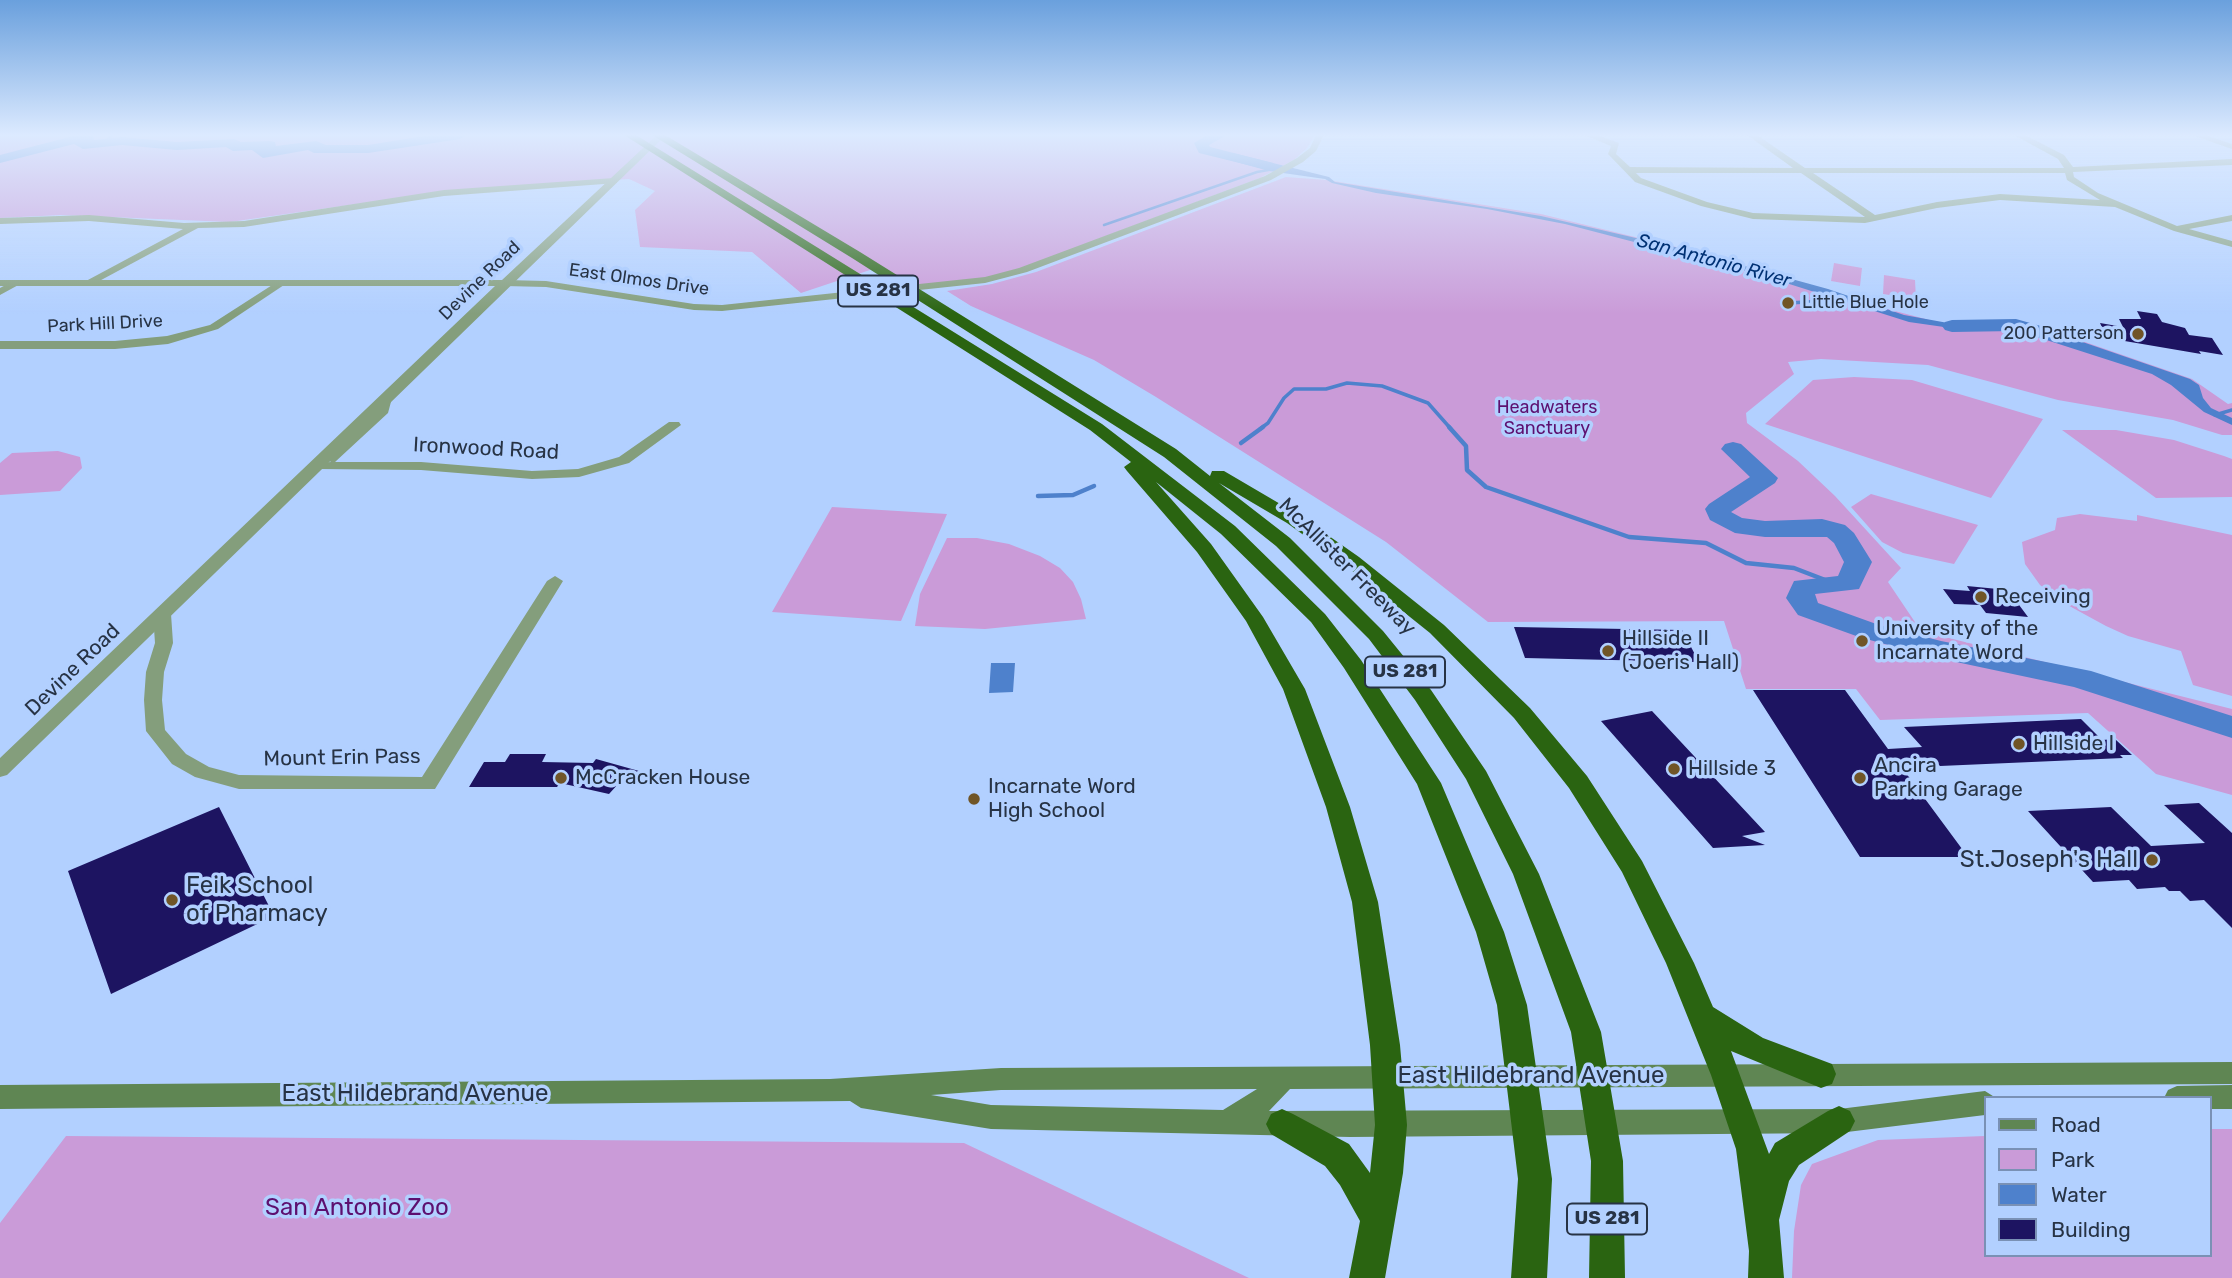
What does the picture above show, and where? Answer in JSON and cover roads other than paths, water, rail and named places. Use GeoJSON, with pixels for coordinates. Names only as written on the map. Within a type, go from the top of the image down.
{"type":"FeatureCollection","features":[{"type":"Feature","properties":{"kind":"highway","name":"McAllister Freeway"},"geometry":{"type":"LineString","coordinates":[[724,195],[1019,380],[1170,453],[1283,542],[1376,635],[1423,695],[1477,777],[1526,874],[1586,1032],[1607,1161],[1607,1278]]}},
{"type":"Feature","properties":{"kind":"highway","name":"McAllister Freeway"},"geometry":{"type":"LineString","coordinates":[[756,195],[1039,371],[1098,417],[1228,530],[1318,618],[1353,665],[1429,783],[1490,932],[1512,1004],[1535,1179],[1529,1278]]}},
{"type":"Feature","properties":{"kind":"highway"},"geometry":{"type":"LineString","coordinates":[[1098,417],[1293,519],[1352,561],[1437,629],[1522,713],[1578,782],[1633,868],[1680,963],[1726,1075],[1752,1149],[1763,1222],[1766,1278]]}},
{"type":"Feature","properties":{"kind":"highway"},"geometry":{"type":"LineString","coordinates":[[1098,417],[1204,548],[1256,621],[1294,689],[1338,807],[1365,902],[1391,1125],[1367,1278]]}},
{"type":"Feature","properties":{"kind":"highway"},"geometry":{"type":"LineString","coordinates":[[1701,1014],[1729,1035],[1752,1047],[1821,1074]]}},
{"type":"Feature","properties":{"kind":"highway"},"geometry":{"type":"LineString","coordinates":[[1763,1222],[1773,1177],[1787,1154],[1839,1121]]}},
{"type":"Feature","properties":{"kind":"highway"},"geometry":{"type":"LineString","coordinates":[[1282,1125],[1337,1155],[1352,1174],[1377,1217]]}},
{"type":"Feature","properties":{"kind":"main road","name":"East Hildebrand Avenue"},"geometry":{"type":"LineString","coordinates":[[0,1097],[830,1091],[1002,1079],[2232,1073]]}},
{"type":"Feature","properties":{"kind":"main road"},"geometry":{"type":"LineString","coordinates":[[1223,1124],[1257,1105],[1274,1091],[1283,1078]]}},
{"type":"Feature","properties":{"kind":"main road","name":"East Hildebrand Avenue"},"geometry":{"type":"LineString","coordinates":[[830,1091],[991,1116],[1282,1125],[1839,1121],[1983,1103]]}},
{"type":"Feature","properties":{"kind":"main road"},"geometry":{"type":"LineString","coordinates":[[2211,1097],[2232,1097]]}},
{"type":"Feature","properties":{"kind":"street"},"geometry":{"type":"LineString","coordinates":[[0,221],[89,218],[196,226],[252,223],[434,195]]}},
{"type":"Feature","properties":{"kind":"street","name":"Devine Road"},"geometry":{"type":"LineString","coordinates":[[0,770],[599,195]]}},
{"type":"Feature","properties":{"kind":"street","name":"East Olmos Drive"},"geometry":{"type":"LineString","coordinates":[[0,283],[545,284],[722,309],[968,283],[1023,270],[1224,195]]}},
{"type":"Feature","properties":{"kind":"street"},"geometry":{"type":"LineString","coordinates":[[1680,195],[1742,214],[1794,219],[1873,218],[1937,205],[2000,197],[2115,204]]}},
{"type":"Feature","properties":{"kind":"street"},"geometry":{"type":"LineString","coordinates":[[1838,195],[1873,218]]}},
{"type":"Feature","properties":{"kind":"street"},"geometry":{"type":"LineString","coordinates":[[2096,195],[2177,229],[2232,244]]}},
{"type":"Feature","properties":{"kind":"street"},"geometry":{"type":"LineString","coordinates":[[2177,229],[2232,218]]}},
{"type":"Feature","properties":{"kind":"street"},"geometry":{"type":"LineString","coordinates":[[90,283],[196,226]]}},
{"type":"Feature","properties":{"kind":"street"},"geometry":{"type":"LineString","coordinates":[[0,292],[17,283]]}},
{"type":"Feature","properties":{"kind":"street","name":"Park Hill Drive"},"geometry":{"type":"LineString","coordinates":[[0,345],[115,345],[167,340],[214,327],[280,283]]}},
{"type":"Feature","properties":{"kind":"street","name":"Devine Road"},"geometry":{"type":"LineString","coordinates":[[266,513],[289,501],[383,410],[386,398]]}},
{"type":"Feature","properties":{"kind":"street","name":"Ironwood Road"},"geometry":{"type":"LineString","coordinates":[[325,466],[421,466],[533,475],[579,474],[624,460],[674,425]]}},
{"type":"Feature","properties":{"kind":"street","name":"Mount Erin Pass"},"geometry":{"type":"LineString","coordinates":[[162,614],[164,643],[155,672],[153,700],[156,731],[178,759],[202,772],[239,782],[428,784],[555,581]]}},
{"type":"Feature","properties":{"kind":"water"},"geometry":{"type":"Polygon","coordinates":[[[1387,195],[1412,195],[1541,216],[1679,248],[1828,289],[1904,315],[1948,323],[1998,323],[1990,327],[1951,328],[1909,322],[1761,275],[1565,224],[1387,195]]]}},
{"type":"Feature","properties":{"kind":"water"},"geometry":{"type":"Polygon","coordinates":[[[2012,322],[2071,338],[2190,379],[2199,385],[2203,398],[2211,408],[2232,418],[2232,425],[2204,412],[2171,385],[2152,374],[2006,327],[2012,322]]]}},
{"type":"Feature","properties":{"kind":"water"},"geometry":{"type":"Polygon","coordinates":[[[991,663],[1015,663],[1013,692],[989,693],[991,663]]]}},
{"type":"Feature","properties":{"kind":"waterway"},"geometry":{"type":"LineString","coordinates":[[1104,225],[1192,195]]}},
{"type":"Feature","properties":{"kind":"waterway"},"geometry":{"type":"LineString","coordinates":[[1788,303],[1844,300]]}},
{"type":"Feature","properties":{"kind":"waterway","name":"San Antonio River"},"geometry":{"type":"LineString","coordinates":[[1952,326],[2016,325],[2048,334]]}},
{"type":"Feature","properties":{"kind":"waterway"},"geometry":{"type":"LineString","coordinates":[[1260,429],[1268,423],[1284,398],[1294,389],[1326,389],[1347,383],[1382,386],[1428,403],[1451,429]]}},
{"type":"Feature","properties":{"kind":"waterway"},"geometry":{"type":"LineString","coordinates":[[2215,415],[2232,410]]}},
{"type":"Feature","properties":{"kind":"waterway"},"geometry":{"type":"LineString","coordinates":[[1241,443],[1263,427]]}},
{"type":"Feature","properties":{"kind":"waterway"},"geometry":{"type":"LineString","coordinates":[[1449,427],[1466,446],[1467,470],[1486,487],[1629,537],[1706,543],[1746,563],[1794,568],[1833,583]]}},
{"type":"Feature","properties":{"kind":"waterway"},"geometry":{"type":"LineString","coordinates":[[1733,449],[1766,478],[1718,509],[1719,515],[1735,525],[1765,529],[1822,527],[1836,531],[1845,539],[1858,562],[1849,583],[1804,587],[1800,598],[1808,609],[1869,631],[1939,650],[2080,678],[2232,727]]}},
{"type":"Feature","properties":{"kind":"waterway"},"geometry":{"type":"LineString","coordinates":[[1038,496],[1073,495],[1094,486]]}},
{"type":"Feature","properties":{"kind":"place","name":"Little Blue Hole"},"geometry":{"type":"Point","coordinates":[1788,303]}},
{"type":"Feature","properties":{"kind":"place","name":"200 Patterson"},"geometry":{"type":"Point","coordinates":[2138,334]}},
{"type":"Feature","properties":{"kind":"place","name":"Receiving"},"geometry":{"type":"Point","coordinates":[1981,597]}},
{"type":"Feature","properties":{"kind":"place","name":"University of the Incarnate Word"},"geometry":{"type":"Point","coordinates":[1862,641]}},
{"type":"Feature","properties":{"kind":"place","name":"Hillside II (Joeris Hall)"},"geometry":{"type":"Point","coordinates":[1608,651]}},
{"type":"Feature","properties":{"kind":"place","name":"Hillside I"},"geometry":{"type":"Point","coordinates":[2019,744]}},
{"type":"Feature","properties":{"kind":"place","name":"Hillside 3"},"geometry":{"type":"Point","coordinates":[1674,769]}},
{"type":"Feature","properties":{"kind":"place","name":"McCracken House"},"geometry":{"type":"Point","coordinates":[561,778]}},
{"type":"Feature","properties":{"kind":"place","name":"Ancira Parking Garage"},"geometry":{"type":"Point","coordinates":[1860,778]}},
{"type":"Feature","properties":{"kind":"place","name":"Incarnate Word High School"},"geometry":{"type":"Point","coordinates":[974,799]}},
{"type":"Feature","properties":{"kind":"place","name":"St.Joseph's Hall"},"geometry":{"type":"Point","coordinates":[2152,860]}},
{"type":"Feature","properties":{"kind":"place","name":"Feik School of Pharmacy"},"geometry":{"type":"Point","coordinates":[172,900]}},
{"type":"Feature","properties":{"kind":"park label","name":"Headwaters Sanctuary"},"geometry":{"type":"Point","coordinates":[1547,418]}},
{"type":"Feature","properties":{"kind":"park label","name":"San Antonio Zoo"},"geometry":{"type":"Point","coordinates":[357,1208]}}]}
